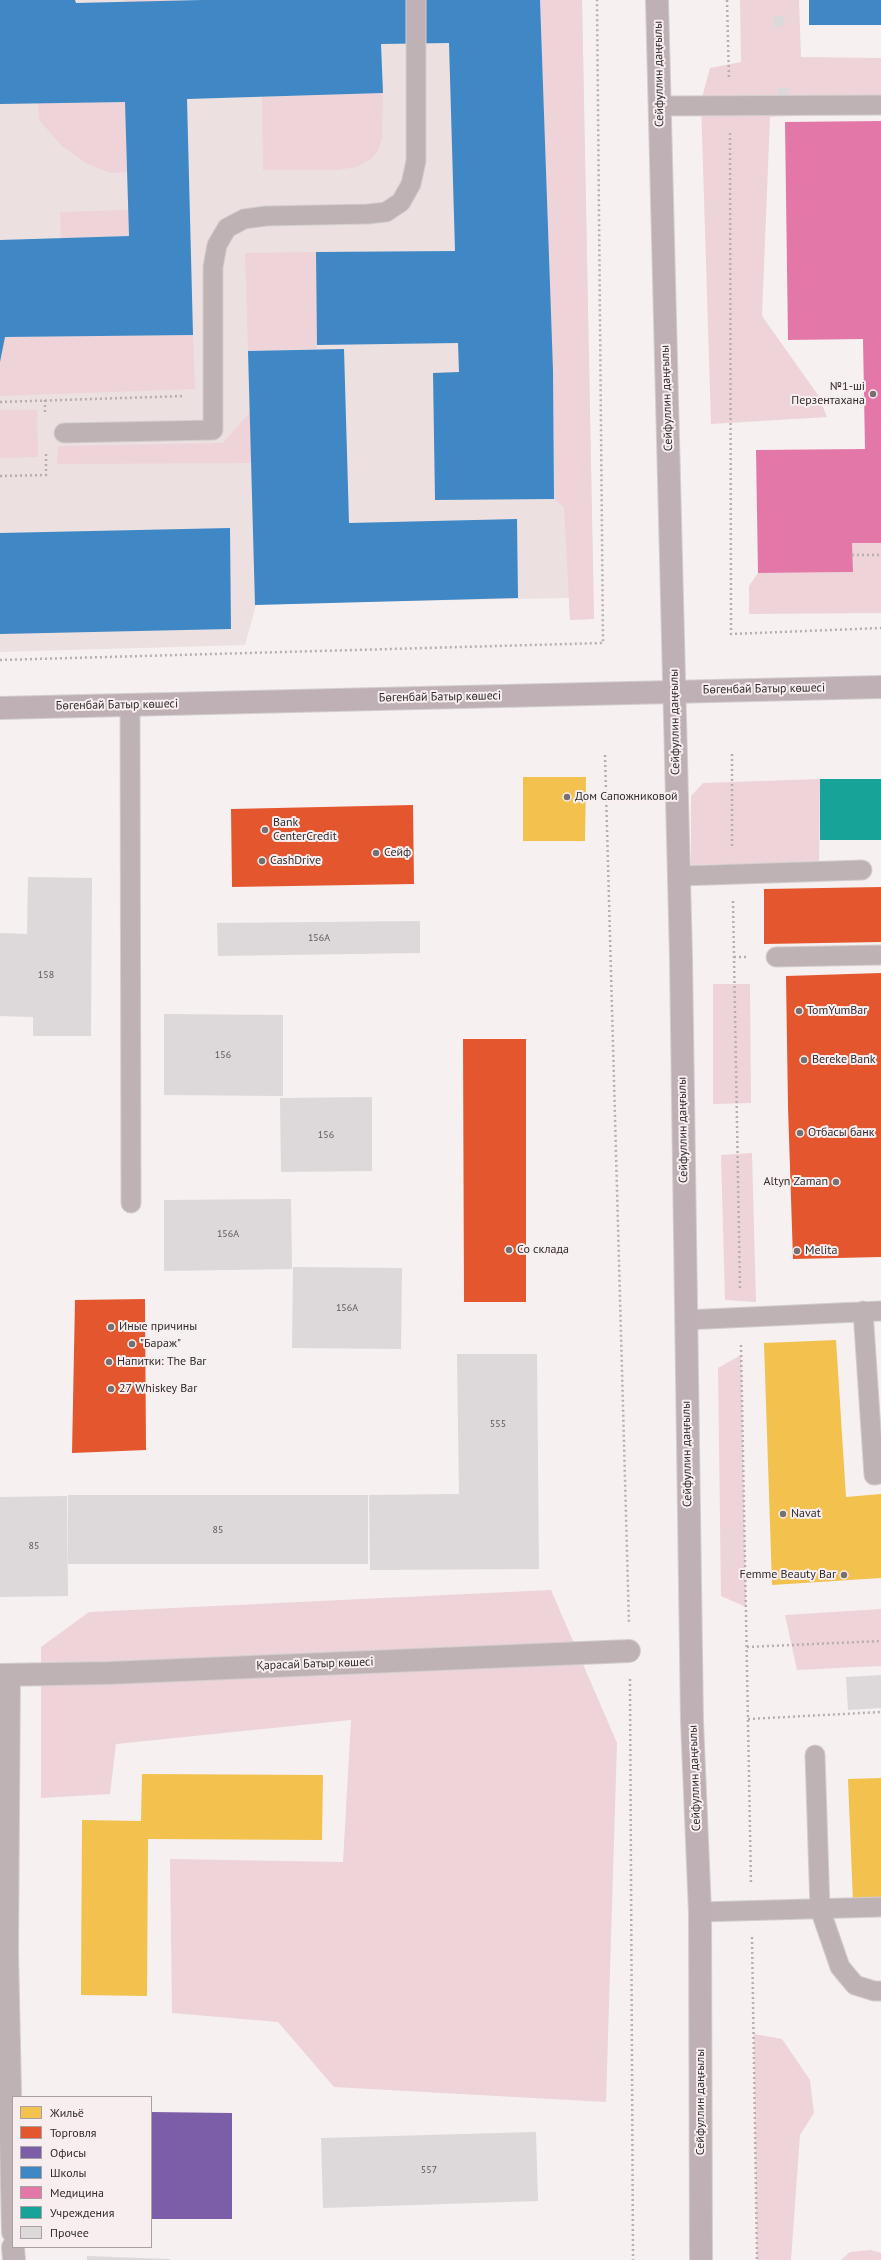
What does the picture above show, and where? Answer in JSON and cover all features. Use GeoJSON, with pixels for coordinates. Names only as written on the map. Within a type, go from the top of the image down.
{"type":"FeatureCollection","features":[{"type":"Feature","properties":{"kind":"main road","name":"Сейфуллин даңғылы"},"geometry":{"type":"LineString","coordinates":[[657,0],[679,876],[692,1721],[700,1912],[700,2260]]}},
{"type":"Feature","properties":{"kind":"main road","name":"Бөгенбай Батыр көшесі"},"geometry":{"type":"LineString","coordinates":[[0,708],[881,686]]}},
{"type":"Feature","properties":{"kind":"street","name":"Қарасай Батыр көшесі"},"geometry":{"type":"LineString","coordinates":[[5,1675],[109,1673],[630,1651]]}},
{"type":"Feature","properties":{"kind":"street"},"geometry":{"type":"LineString","coordinates":[[5,1675],[7,1952],[12,2185]]}},
{"type":"Feature","properties":{"kind":"street"},"geometry":{"type":"LineString","coordinates":[[13,2248],[14,2260]]}},
{"type":"Feature","properties":{"kind":"lane"},"geometry":{"type":"LineString","coordinates":[[64,433],[213,430],[212,267],[217,245],[227,228],[244,219],[266,216],[368,214],[386,212],[401,202],[411,184],[416,161],[416,0]]}},
{"type":"Feature","properties":{"kind":"lane"},"geometry":{"type":"LineString","coordinates":[[660,106],[881,105]]}},
{"type":"Feature","properties":{"kind":"lane"},"geometry":{"type":"LineString","coordinates":[[130,705],[131,1203]]}},
{"type":"Feature","properties":{"kind":"lane"},"geometry":{"type":"LineString","coordinates":[[679,876],[862,870]]}},
{"type":"Feature","properties":{"kind":"lane"},"geometry":{"type":"LineString","coordinates":[[776,956],[881,955]]}},
{"type":"Feature","properties":{"kind":"lane"},"geometry":{"type":"LineString","coordinates":[[685,1320],[872,1311],[874,1475],[881,1474]]}},
{"type":"Feature","properties":{"kind":"lane"},"geometry":{"type":"LineString","coordinates":[[815,1755],[820,1909],[840,1967],[855,1985],[874,1991],[881,1991]]}},
{"type":"Feature","properties":{"kind":"lane"},"geometry":{"type":"LineString","coordinates":[[700,1912],[881,1907]]}},
{"type":"Feature","properties":{"kind":"path"},"geometry":{"type":"LineString","coordinates":[[0,660],[603,643],[597,0]]}},
{"type":"Feature","properties":{"kind":"path"},"geometry":{"type":"LineString","coordinates":[[727,0],[730,106],[731,634],[881,628]]}},
{"type":"Feature","properties":{"kind":"path"},"geometry":{"type":"LineString","coordinates":[[0,402],[213,395]]}},
{"type":"Feature","properties":{"kind":"path"},"geometry":{"type":"LineString","coordinates":[[0,476],[46,475]]}},
{"type":"Feature","properties":{"kind":"path"},"geometry":{"type":"LineString","coordinates":[[852,555],[881,555]]}},
{"type":"Feature","properties":{"kind":"path"},"geometry":{"type":"LineString","coordinates":[[732,754],[732,874],[758,2260]]}},
{"type":"Feature","properties":{"kind":"path"},"geometry":{"type":"LineString","coordinates":[[605,755],[630,1651],[633,2260]]}},
{"type":"Feature","properties":{"kind":"path"},"geometry":{"type":"LineString","coordinates":[[747,1647],[881,1641]]}},
{"type":"Feature","properties":{"kind":"path"},"geometry":{"type":"LineString","coordinates":[[748,1720],[881,1712]]}},
{"type":"Feature","properties":{"kind":"shaded area"},"geometry":{"type":"Polygon","coordinates":[[[0,0],[582,0],[594,619],[570,620],[569,598],[256,605],[245,645],[0,652],[0,0]]]}},
{"type":"Feature","properties":{"kind":"shaded area"},"geometry":{"type":"Polygon","coordinates":[[[124,0],[202,0],[125,2],[124,0]]]}},
{"type":"Feature","properties":{"kind":"shaded area"},"geometry":{"type":"Polygon","coordinates":[[[540,0],[582,0],[594,619],[570,620],[564,507],[554,499],[553,370],[540,0]]]}},
{"type":"Feature","properties":{"kind":"shaded area"},"geometry":{"type":"Polygon","coordinates":[[[740,0],[799,0],[801,57],[881,58],[881,112],[770,117],[762,316],[818,395],[827,417],[711,424],[701,101],[710,68],[741,62],[740,0]]]}},
{"type":"Feature","properties":{"kind":"shaded area"},"geometry":{"type":"Polygon","coordinates":[[[383,93],[382,139],[378,151],[371,159],[357,167],[336,170],[263,170],[262,97],[383,93]]]}},
{"type":"Feature","properties":{"kind":"shaded area"},"geometry":{"type":"Polygon","coordinates":[[[125,102],[127,172],[110,173],[86,163],[62,146],[39,120],[38,103],[125,102]]]}},
{"type":"Feature","properties":{"kind":"shaded area"},"geometry":{"type":"Polygon","coordinates":[[[128,210],[129,236],[61,238],[60,212],[128,210]]]}},
{"type":"Feature","properties":{"kind":"shaded area"},"geometry":{"type":"Polygon","coordinates":[[[316,252],[317,349],[248,351],[245,253],[316,252]]]}},
{"type":"Feature","properties":{"kind":"shaded area"},"geometry":{"type":"Polygon","coordinates":[[[193,335],[195,389],[0,396],[0,362],[5,337],[193,335]]]}},
{"type":"Feature","properties":{"kind":"shaded area"},"geometry":{"type":"Polygon","coordinates":[[[0,410],[37,410],[38,457],[0,458],[0,410]]]}},
{"type":"Feature","properties":{"kind":"shaded area"},"geometry":{"type":"Polygon","coordinates":[[[250,412],[252,463],[57,464],[58,446],[223,443],[250,412]]]}},
{"type":"Feature","properties":{"kind":"shaded area"},"geometry":{"type":"Polygon","coordinates":[[[852,543],[881,543],[881,613],[749,614],[749,586],[758,573],[852,572],[852,543]]]}},
{"type":"Feature","properties":{"kind":"shaded area"},"geometry":{"type":"Polygon","coordinates":[[[820,779],[819,862],[691,865],[691,796],[703,783],[820,779]]]}},
{"type":"Feature","properties":{"kind":"shaded area"},"geometry":{"type":"Polygon","coordinates":[[[713,984],[750,984],[751,1103],[713,1104],[713,984]]]}},
{"type":"Feature","properties":{"kind":"shaded area"},"geometry":{"type":"Polygon","coordinates":[[[752,1153],[756,1302],[725,1300],[721,1155],[752,1153]]]}},
{"type":"Feature","properties":{"kind":"shaded area"},"geometry":{"type":"Polygon","coordinates":[[[741,1355],[746,1607],[721,1596],[718,1368],[741,1355]]]}},
{"type":"Feature","properties":{"kind":"shaded area"},"geometry":{"type":"Polygon","coordinates":[[[551,1590],[617,1743],[606,2102],[334,2087],[278,2022],[172,2013],[170,1859],[343,1862],[351,1720],[116,1744],[110,1794],[41,1798],[41,1647],[89,1612],[551,1590]]]}},
{"type":"Feature","properties":{"kind":"shaded area"},"geometry":{"type":"Polygon","coordinates":[[[881,1609],[881,1666],[797,1670],[785,1615],[881,1609]]]}},
{"type":"Feature","properties":{"kind":"shaded area"},"geometry":{"type":"Polygon","coordinates":[[[754,2034],[782,2039],[810,2080],[814,2113],[800,2135],[791,2260],[757,2260],[754,2034]]]}},
{"type":"Feature","properties":{"kind":"shaded area"},"geometry":{"type":"Polygon","coordinates":[[[871,2250],[881,2253],[881,2260],[841,2260],[850,2252],[871,2250]]]}},
{"type":"Feature","properties":{"kind":"building: Жильё"},"geometry":{"type":"Polygon","coordinates":[[[523,777],[586,777],[585,841],[523,841],[523,777]]]}},
{"type":"Feature","properties":{"kind":"building: Жильё"},"geometry":{"type":"Polygon","coordinates":[[[836,1340],[846,1497],[881,1494],[881,1578],[772,1585],[764,1343],[836,1340]]]}},
{"type":"Feature","properties":{"kind":"building: Жильё"},"geometry":{"type":"Polygon","coordinates":[[[142,1774],[323,1775],[322,1840],[148,1839],[147,1996],[81,1995],[82,1820],[141,1821],[142,1774]]]}},
{"type":"Feature","properties":{"kind":"building: Жильё"},"geometry":{"type":"Polygon","coordinates":[[[881,1778],[881,1901],[853,1902],[848,1779],[881,1778]]]}},
{"type":"Feature","properties":{"kind":"building: Торговля"},"geometry":{"type":"Polygon","coordinates":[[[413,805],[414,884],[232,887],[231,809],[413,805]]]}},
{"type":"Feature","properties":{"kind":"building: Торговля"},"geometry":{"type":"Polygon","coordinates":[[[881,887],[881,942],[764,944],[764,889],[881,887]]]}},
{"type":"Feature","properties":{"kind":"building: Торговля","name":"Altyn Zaman"},"geometry":{"type":"Polygon","coordinates":[[[881,973],[881,1257],[793,1259],[788,1107],[786,976],[881,973]]]}},
{"type":"Feature","properties":{"kind":"building: Торговля"},"geometry":{"type":"Polygon","coordinates":[[[463,1039],[526,1039],[526,1302],[464,1302],[463,1039]]]}},
{"type":"Feature","properties":{"kind":"building: Торговля"},"geometry":{"type":"Polygon","coordinates":[[[145,1299],[146,1450],[72,1453],[75,1300],[145,1299]]]}},
{"type":"Feature","properties":{"kind":"building: Офисы"},"geometry":{"type":"Polygon","coordinates":[[[152,2112],[232,2113],[232,2219],[152,2219],[152,2112]]]}},
{"type":"Feature","properties":{"kind":"building: Школы"},"geometry":{"type":"Polygon","coordinates":[[[0,0],[75,0],[76,3],[202,0],[540,0],[553,370],[554,499],[435,500],[433,373],[459,372],[458,343],[317,345],[316,252],[455,251],[449,43],[381,44],[383,93],[187,99],[193,335],[5,337],[0,362],[0,240],[129,236],[125,102],[0,104],[0,0]]]}},
{"type":"Feature","properties":{"kind":"building: Школы"},"geometry":{"type":"Polygon","coordinates":[[[809,0],[881,0],[881,25],[809,25],[809,0]]]}},
{"type":"Feature","properties":{"kind":"building: Школы"},"geometry":{"type":"Polygon","coordinates":[[[344,349],[349,523],[517,519],[518,598],[255,605],[248,351],[344,349]]]}},
{"type":"Feature","properties":{"kind":"building: Школы"},"geometry":{"type":"Polygon","coordinates":[[[230,528],[231,629],[0,634],[0,533],[230,528]]]}},
{"type":"Feature","properties":{"kind":"building: Медицина","name":"№1-ші Перзентахана"},"geometry":{"type":"Polygon","coordinates":[[[881,121],[881,543],[852,543],[853,572],[758,573],[756,450],[865,449],[863,339],[788,340],[785,122],[881,121]]]}},
{"type":"Feature","properties":{"kind":"building: Учреждения"},"geometry":{"type":"Polygon","coordinates":[[[820,779],[881,779],[881,840],[820,840],[820,779]]]}},
{"type":"Feature","properties":{"kind":"building: Прочее"},"geometry":{"type":"Polygon","coordinates":[[[773,16],[784,16],[784,26],[773,27],[773,16]]]}},
{"type":"Feature","properties":{"kind":"building: Прочее"},"geometry":{"type":"Polygon","coordinates":[[[778,88],[789,88],[789,99],[778,99],[778,88]]]}},
{"type":"Feature","properties":{"kind":"building: Прочее"},"geometry":{"type":"Polygon","coordinates":[[[28,877],[92,878],[91,1036],[33,1036],[33,1017],[0,1016],[0,933],[27,934],[28,877]]]}},
{"type":"Feature","properties":{"kind":"building: Прочее"},"geometry":{"type":"Polygon","coordinates":[[[420,921],[420,953],[218,956],[217,923],[420,921]]]}},
{"type":"Feature","properties":{"kind":"building: Прочее"},"geometry":{"type":"Polygon","coordinates":[[[164,1014],[283,1015],[283,1096],[164,1095],[164,1014]]]}},
{"type":"Feature","properties":{"kind":"building: Прочее"},"geometry":{"type":"Polygon","coordinates":[[[372,1097],[372,1171],[281,1172],[280,1098],[372,1097]]]}},
{"type":"Feature","properties":{"kind":"building: Прочее"},"geometry":{"type":"Polygon","coordinates":[[[291,1199],[292,1269],[164,1271],[164,1200],[291,1199]]]}},
{"type":"Feature","properties":{"kind":"building: Прочее"},"geometry":{"type":"Polygon","coordinates":[[[293,1267],[402,1268],[401,1349],[292,1348],[293,1267]]]}},
{"type":"Feature","properties":{"kind":"building: Прочее"},"geometry":{"type":"Polygon","coordinates":[[[457,1354],[537,1354],[539,1569],[370,1570],[369,1495],[459,1494],[457,1354]]]}},
{"type":"Feature","properties":{"kind":"building: Прочее"},"geometry":{"type":"Polygon","coordinates":[[[68,1495],[368,1495],[368,1564],[68,1564],[68,1495]]]}},
{"type":"Feature","properties":{"kind":"building: Прочее"},"geometry":{"type":"Polygon","coordinates":[[[67,1496],[68,1596],[0,1597],[0,1497],[67,1496]]]}},
{"type":"Feature","properties":{"kind":"building: Прочее"},"geometry":{"type":"Polygon","coordinates":[[[881,1675],[881,1708],[848,1710],[846,1677],[881,1675]]]}},
{"type":"Feature","properties":{"kind":"building: Прочее"},"geometry":{"type":"Polygon","coordinates":[[[536,2132],[538,2201],[323,2208],[321,2138],[536,2132]]]}},
{"type":"Feature","properties":{"kind":"building: Прочее"},"geometry":{"type":"Polygon","coordinates":[[[87,2256],[170,2259],[170,2260],[87,2260],[87,2256]]]}},
{"type":"Feature","properties":{"kind":"place","name":"№1-ші Перзентахана"},"geometry":{"type":"Point","coordinates":[873,394]}},
{"type":"Feature","properties":{"kind":"place","name":"Дом Сапожниковой"},"geometry":{"type":"Point","coordinates":[567,797]}},
{"type":"Feature","properties":{"kind":"place","name":"Bank CenterCredit"},"geometry":{"type":"Point","coordinates":[265,830]}},
{"type":"Feature","properties":{"kind":"place","name":"Сейф"},"geometry":{"type":"Point","coordinates":[376,853]}},
{"type":"Feature","properties":{"kind":"place","name":"CashDrive"},"geometry":{"type":"Point","coordinates":[262,861]}},
{"type":"Feature","properties":{"kind":"place","name":"TomYumBar"},"geometry":{"type":"Point","coordinates":[799,1011]}},
{"type":"Feature","properties":{"kind":"place","name":"Bereke Bank"},"geometry":{"type":"Point","coordinates":[804,1060]}},
{"type":"Feature","properties":{"kind":"place","name":"Отбасы банк"},"geometry":{"type":"Point","coordinates":[800,1133]}},
{"type":"Feature","properties":{"kind":"place","name":"Altyn Zaman"},"geometry":{"type":"Point","coordinates":[836,1182]}},
{"type":"Feature","properties":{"kind":"place","name":"Со склада"},"geometry":{"type":"Point","coordinates":[509,1250]}},
{"type":"Feature","properties":{"kind":"place","name":"Melita"},"geometry":{"type":"Point","coordinates":[797,1251]}},
{"type":"Feature","properties":{"kind":"place","name":"Иные причины"},"geometry":{"type":"Point","coordinates":[111,1327]}},
{"type":"Feature","properties":{"kind":"place","name":"\"Бараж\""},"geometry":{"type":"Point","coordinates":[132,1344]}},
{"type":"Feature","properties":{"kind":"place","name":"Напитки: The Bar"},"geometry":{"type":"Point","coordinates":[109,1362]}},
{"type":"Feature","properties":{"kind":"place","name":"27 Whiskey Bar"},"geometry":{"type":"Point","coordinates":[111,1389]}},
{"type":"Feature","properties":{"kind":"place","name":"Navat"},"geometry":{"type":"Point","coordinates":[783,1514]}},
{"type":"Feature","properties":{"kind":"place","name":"Femme Beauty Bar"},"geometry":{"type":"Point","coordinates":[844,1575]}}]}
